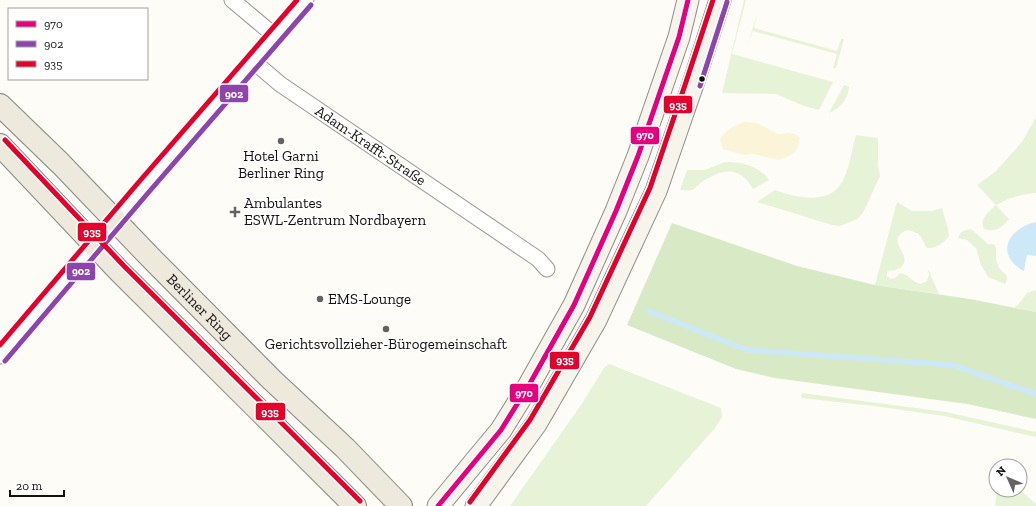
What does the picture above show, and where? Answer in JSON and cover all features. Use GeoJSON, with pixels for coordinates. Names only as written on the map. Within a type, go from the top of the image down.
{"type":"FeatureCollection","features":[{"type":"Feature","properties":{"kind":"main road"},"geometry":{"type":"LineString","coordinates":[[438,506],[501,430],[533,378],[574,305],[616,211],[638,156],[679,37],[688,0]]}},
{"type":"Feature","properties":{"kind":"main road"},"geometry":{"type":"LineString","coordinates":[[476,506],[536,424],[596,320],[656,191],[720,0]]}},
{"type":"Feature","properties":{"kind":"main road","name":"Berliner Ring"},"geometry":{"type":"LineString","coordinates":[[0,105],[61,164],[115,221],[272,380],[345,448],[401,506]]}},
{"type":"Feature","properties":{"kind":"main road","name":"Berliner Ring"},"geometry":{"type":"LineString","coordinates":[[0,145],[95,245],[355,506]]}},
{"type":"Feature","properties":{"kind":"street"},"geometry":{"type":"LineString","coordinates":[[232,0],[275,36]]}},
{"type":"Feature","properties":{"kind":"street"},"geometry":{"type":"LineString","coordinates":[[0,356],[306,0]]}},
{"type":"Feature","properties":{"kind":"street","name":"Adam-Krafft-Straße"},"geometry":{"type":"LineString","coordinates":[[253,61],[280,84],[538,259],[547,269]]}},
{"type":"Feature","properties":{"kind":"green space"},"geometry":{"type":"Polygon","coordinates":[[[744,0],[746,0],[732,54],[833,82],[819,110],[804,106],[776,94],[722,93],[744,0]]]}},
{"type":"Feature","properties":{"kind":"green space"},"geometry":{"type":"Polygon","coordinates":[[[757,14],[754,28],[837,51],[841,39],[844,39],[836,68],[833,68],[837,54],[753,31],[748,44],[757,14]]]}},
{"type":"Feature","properties":{"kind":"green space"},"geometry":{"type":"Polygon","coordinates":[[[844,85],[849,87],[845,100],[837,109],[829,113],[844,85]]]}},
{"type":"Feature","properties":{"kind":"green space"},"geometry":{"type":"Polygon","coordinates":[[[1036,117],[1036,193],[1026,194],[1005,200],[996,205],[977,185],[995,172],[1022,142],[1036,117]]]}},
{"type":"Feature","properties":{"kind":"green space"},"geometry":{"type":"Polygon","coordinates":[[[856,135],[878,138],[878,164],[880,176],[863,213],[857,219],[840,226],[832,225],[757,202],[775,190],[811,198],[820,197],[836,190],[847,172],[856,135]]]}},
{"type":"Feature","properties":{"kind":"green space"},"geometry":{"type":"Polygon","coordinates":[[[725,162],[737,162],[749,165],[760,171],[769,180],[753,189],[742,176],[737,173],[724,172],[710,177],[692,190],[680,190],[687,170],[705,170],[725,162]]]}},
{"type":"Feature","properties":{"kind":"green space"},"geometry":{"type":"Polygon","coordinates":[[[897,202],[912,211],[932,211],[942,208],[949,236],[939,245],[933,248],[927,248],[918,234],[907,230],[898,238],[899,247],[905,260],[903,265],[898,269],[888,271],[887,276],[891,279],[895,278],[900,273],[908,276],[920,284],[927,281],[929,275],[928,269],[939,294],[875,285],[897,202]]]}},
{"type":"Feature","properties":{"kind":"green space"},"geometry":{"type":"Polygon","coordinates":[[[996,205],[1009,219],[995,230],[984,229],[983,219],[996,205]]]}},
{"type":"Feature","properties":{"kind":"green space"},"geometry":{"type":"Polygon","coordinates":[[[672,223],[797,266],[875,285],[970,299],[1036,312],[1036,419],[967,404],[775,378],[736,369],[627,325],[672,223]]]}},
{"type":"Feature","properties":{"kind":"green space"},"geometry":{"type":"Polygon","coordinates":[[[971,229],[988,244],[993,244],[995,246],[996,260],[999,268],[1007,276],[1005,284],[988,277],[981,265],[976,248],[967,240],[958,238],[963,231],[971,229]]]}},
{"type":"Feature","properties":{"kind":"green space"},"geometry":{"type":"Polygon","coordinates":[[[1036,290],[1036,312],[1014,307],[1018,305],[1027,293],[1036,290]]]}},
{"type":"Feature","properties":{"kind":"green space"},"geometry":{"type":"Polygon","coordinates":[[[609,364],[721,408],[722,417],[715,428],[646,506],[510,506],[581,405],[604,368],[609,364]]]}},
{"type":"Feature","properties":{"kind":"green space"},"geometry":{"type":"Polygon","coordinates":[[[802,393],[946,412],[1036,432],[1036,437],[944,416],[801,398],[802,393]]]}},
{"type":"Feature","properties":{"kind":"green space"},"geometry":{"type":"Polygon","coordinates":[[[1028,497],[1035,503],[1036,506],[995,506],[996,498],[1028,497]]]}},
{"type":"Feature","properties":{"kind":"sand"},"geometry":{"type":"Polygon","coordinates":[[[744,122],[757,123],[778,134],[795,134],[800,138],[798,147],[795,152],[789,156],[778,160],[753,154],[744,155],[723,149],[720,139],[722,136],[730,128],[744,122]]]}},
{"type":"Feature","properties":{"kind":"water"},"geometry":{"type":"Polygon","coordinates":[[[1036,222],[1036,256],[1027,255],[1024,271],[1015,265],[1009,257],[1007,250],[1008,243],[1018,230],[1026,225],[1036,222]]]}},
{"type":"Feature","properties":{"kind":"waterway"},"geometry":{"type":"LineString","coordinates":[[648,311],[747,350],[952,365],[1036,394]]}},
{"type":"Feature","properties":{"kind":"transit line","name":"935"},"geometry":{"type":"LineString","coordinates":[[0,345],[297,0]]}},
{"type":"Feature","properties":{"kind":"transit line","name":"970"},"geometry":{"type":"LineString","coordinates":[[438,506],[501,430],[529,385],[574,305],[616,211],[638,156],[679,37],[688,0]]}},
{"type":"Feature","properties":{"kind":"transit line","name":"935"},"geometry":{"type":"LineString","coordinates":[[470,502],[530,420],[590,317],[650,188],[713,0]]}},
{"type":"Feature","properties":{"kind":"transit line","name":"902"},"geometry":{"type":"LineString","coordinates":[[700,86],[727,2]]}},
{"type":"Feature","properties":{"kind":"transit line","name":"902"},"geometry":{"type":"LineString","coordinates":[[5,361],[311,5]]}},
{"type":"Feature","properties":{"kind":"transit line","name":"935"},"geometry":{"type":"LineString","coordinates":[[5,140],[124,266],[360,501]]}},
{"type":"Feature","properties":{"kind":"place","name":"Hotel Garni Berliner Ring"},"geometry":{"type":"Point","coordinates":[281,141]}},
{"type":"Feature","properties":{"kind":"place","name":"Ambulantes ESWL-Zentrum Nordbayern"},"geometry":{"type":"Point","coordinates":[235,212]}},
{"type":"Feature","properties":{"kind":"place","name":"EMS-Lounge"},"geometry":{"type":"Point","coordinates":[320,299]}},
{"type":"Feature","properties":{"kind":"place","name":"Gerichtsvollzieher-Bürogemeinschaft"},"geometry":{"type":"Point","coordinates":[386,329]}}]}
